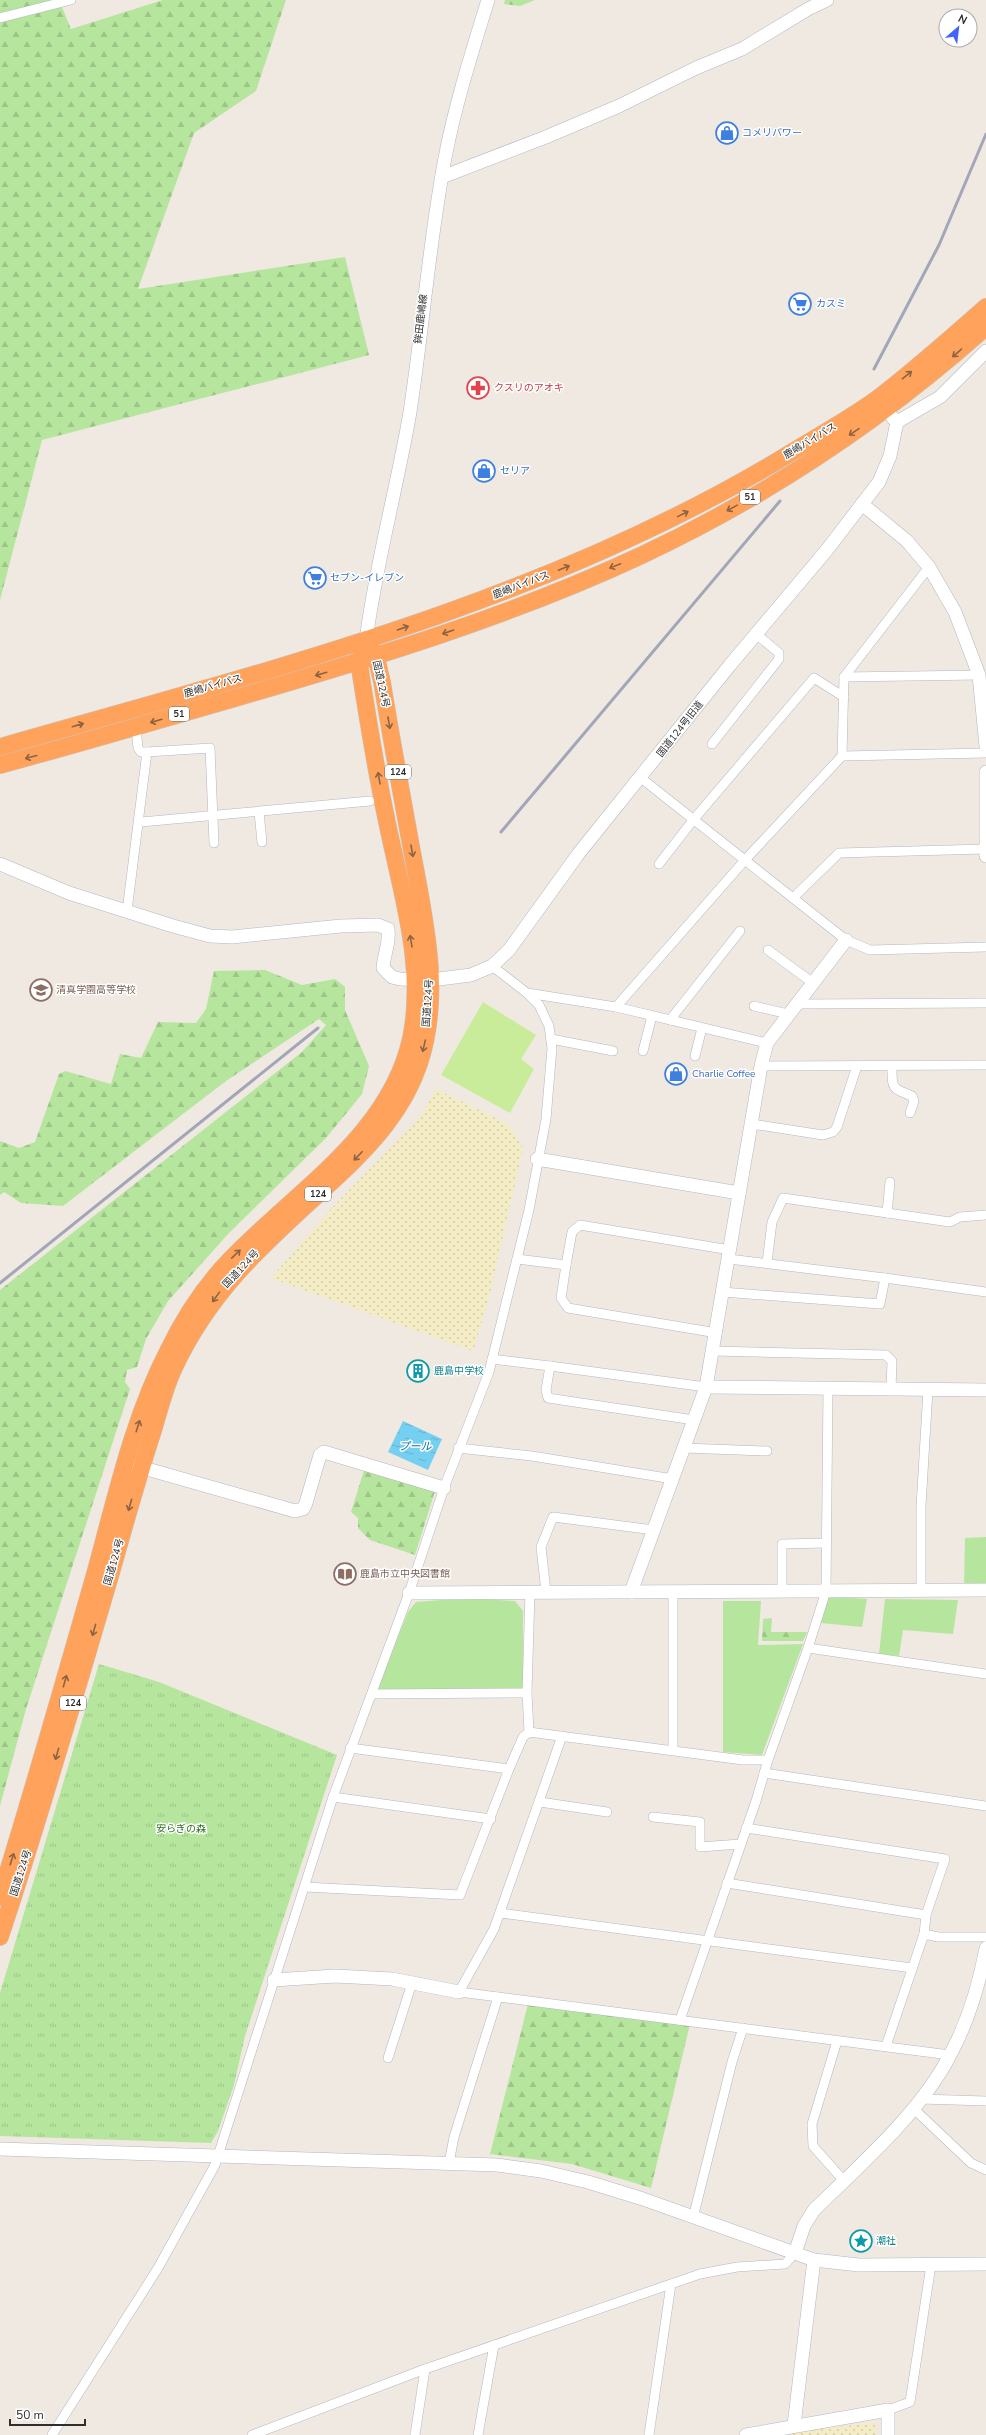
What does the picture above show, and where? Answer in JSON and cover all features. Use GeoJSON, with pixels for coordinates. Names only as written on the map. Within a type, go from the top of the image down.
{"type":"FeatureCollection","features":[{"type":"Feature","properties":{"kind":"highway","name":"鹿嶋バイパス"},"geometry":{"type":"LineString","coordinates":[[0,747],[366,640],[533,581],[624,542],[886,411],[946,343],[986,306]]}},
{"type":"Feature","properties":{"kind":"highway","name":"鹿嶋バイパス"},"geometry":{"type":"LineString","coordinates":[[0,765],[358,663],[485,619],[638,557],[737,505],[835,445],[886,411],[986,327]]}},
{"type":"Feature","properties":{"kind":"highway","name":"国道124号"},"geometry":{"type":"LineString","coordinates":[[0,1937],[33,1838],[134,1465],[148,1394],[167,1352],[191,1308],[228,1262],[333,1164],[379,1110],[402,1065],[408,1049],[424,980],[426,932],[376,657],[366,640]]}},
{"type":"Feature","properties":{"kind":"highway","name":"国道124号"},"geometry":{"type":"LineString","coordinates":[[366,640],[358,663],[385,816],[403,897],[424,980]]}},
{"type":"Feature","properties":{"kind":"highway","name":"国道124号"},"geometry":{"type":"LineString","coordinates":[[0,1897],[134,1465]]}},
{"type":"Feature","properties":{"kind":"street"},"geometry":{"type":"LineString","coordinates":[[0,18],[71,0]]}},
{"type":"Feature","properties":{"kind":"street","name":"鉾田鹿嶋線"},"geometry":{"type":"LineString","coordinates":[[366,640],[380,559],[410,411],[431,244],[442,177],[465,78],[488,0]]}},
{"type":"Feature","properties":{"kind":"street"},"geometry":{"type":"LineString","coordinates":[[442,177],[546,137],[620,106],[696,68],[742,49],[808,9],[827,0]]}},
{"type":"Feature","properties":{"kind":"street"},"geometry":{"type":"LineString","coordinates":[[886,411],[940,397],[986,351]]}},
{"type":"Feature","properties":{"kind":"street","name":"国道124号旧道"},"geometry":{"type":"LineString","coordinates":[[127,911],[172,926],[210,936],[232,937],[341,926],[378,925],[388,929],[390,943],[384,952],[383,968],[387,973],[400,979],[424,980],[465,976],[492,966],[510,950],[579,853],[642,778],[756,634],[826,551],[879,482],[890,456],[886,411]]}},
{"type":"Feature","properties":{"kind":"street"},"geometry":{"type":"LineString","coordinates":[[862,504],[907,541],[929,567],[955,612],[979,675],[986,746]]}},
{"type":"Feature","properties":{"kind":"street"},"geometry":{"type":"LineString","coordinates":[[616,1007],[745,860],[842,756],[844,677],[929,567]]}},
{"type":"Feature","properties":{"kind":"street"},"geometry":{"type":"LineString","coordinates":[[712,744],[779,659],[779,653],[756,634]]}},
{"type":"Feature","properties":{"kind":"street"},"geometry":{"type":"LineString","coordinates":[[844,677],[979,675]]}},
{"type":"Feature","properties":{"kind":"street"},"geometry":{"type":"LineString","coordinates":[[659,864],[694,819],[814,678],[844,697]]}},
{"type":"Feature","properties":{"kind":"street"},"geometry":{"type":"LineString","coordinates":[[136,727],[138,748],[141,752],[210,748],[214,843]]}},
{"type":"Feature","properties":{"kind":"street"},"geometry":{"type":"LineString","coordinates":[[0,864],[69,893],[127,911],[147,752]]}},
{"type":"Feature","properties":{"kind":"street"},"geometry":{"type":"LineString","coordinates":[[842,756],[986,753]]}},
{"type":"Feature","properties":{"kind":"street"},"geometry":{"type":"LineString","coordinates":[[986,772],[986,856]]}},
{"type":"Feature","properties":{"kind":"street"},"geometry":{"type":"LineString","coordinates":[[642,778],[846,940],[870,950],[986,947]]}},
{"type":"Feature","properties":{"kind":"street"},"geometry":{"type":"LineString","coordinates":[[142,822],[370,801]]}},
{"type":"Feature","properties":{"kind":"street"},"geometry":{"type":"LineString","coordinates":[[259,812],[262,842]]}},
{"type":"Feature","properties":{"kind":"street"},"geometry":{"type":"LineString","coordinates":[[793,898],[839,853],[986,850]]}},
{"type":"Feature","properties":{"kind":"street"},"geometry":{"type":"LineString","coordinates":[[670,1020],[740,931]]}},
{"type":"Feature","properties":{"kind":"street"},"geometry":{"type":"LineString","coordinates":[[631,1592],[706,1387],[717,1333],[722,1292],[730,1254],[761,1066],[767,1043],[846,940]]}},
{"type":"Feature","properties":{"kind":"street"},"geometry":{"type":"LineString","coordinates":[[768,950],[813,983]]}},
{"type":"Feature","properties":{"kind":"street"},"geometry":{"type":"LineString","coordinates":[[52,2435],[158,2268],[218,2155],[333,1797],[409,1593],[458,1448],[492,1359],[517,1259],[546,1119],[552,1048],[546,1020],[539,1005],[527,993],[492,966]]}},
{"type":"Feature","properties":{"kind":"street"},"geometry":{"type":"LineString","coordinates":[[527,993],[616,1007],[767,1043]]}},
{"type":"Feature","properties":{"kind":"street"},"geometry":{"type":"LineString","coordinates":[[796,1004],[986,1003]]}},
{"type":"Feature","properties":{"kind":"street"},"geometry":{"type":"LineString","coordinates":[[754,1006],[788,1014]]}},
{"type":"Feature","properties":{"kind":"street"},"geometry":{"type":"LineString","coordinates":[[644,1051],[652,1016]]}},
{"type":"Feature","properties":{"kind":"street"},"geometry":{"type":"LineString","coordinates":[[695,1056],[702,1028]]}},
{"type":"Feature","properties":{"kind":"street"},"geometry":{"type":"LineString","coordinates":[[551,1039],[613,1051]]}},
{"type":"Feature","properties":{"kind":"street"},"geometry":{"type":"LineString","coordinates":[[761,1066],[986,1065]]}},
{"type":"Feature","properties":{"kind":"street"},"geometry":{"type":"LineString","coordinates":[[752,1124],[823,1135],[833,1132],[837,1127],[857,1066]]}},
{"type":"Feature","properties":{"kind":"street"},"geometry":{"type":"LineString","coordinates":[[892,1066],[892,1085],[895,1089],[912,1096],[914,1101],[910,1113]]}},
{"type":"Feature","properties":{"kind":"street"},"geometry":{"type":"LineString","coordinates":[[537,1159],[739,1193]]}},
{"type":"Feature","properties":{"kind":"street"},"geometry":{"type":"LineString","coordinates":[[887,1213],[890,1182]]}},
{"type":"Feature","properties":{"kind":"street"},"geometry":{"type":"LineString","coordinates":[[767,1264],[772,1222],[783,1198],[950,1222],[960,1217],[986,1215]]}},
{"type":"Feature","properties":{"kind":"street"},"geometry":{"type":"LineString","coordinates":[[717,1333],[568,1308],[561,1298],[572,1232],[580,1225],[730,1254],[767,1264],[986,1292]]}},
{"type":"Feature","properties":{"kind":"street"},"geometry":{"type":"LineString","coordinates":[[517,1259],[566,1265]]}},
{"type":"Feature","properties":{"kind":"street"},"geometry":{"type":"LineString","coordinates":[[722,1292],[880,1304],[885,1278]]}},
{"type":"Feature","properties":{"kind":"street"},"geometry":{"type":"LineString","coordinates":[[713,1352],[886,1355],[892,1361],[891,1389]]}},
{"type":"Feature","properties":{"kind":"street"},"geometry":{"type":"LineString","coordinates":[[492,1359],[706,1387],[986,1390]]}},
{"type":"Feature","properties":{"kind":"street"},"geometry":{"type":"LineString","coordinates":[[550,1366],[546,1390],[548,1398],[694,1420]]}},
{"type":"Feature","properties":{"kind":"street"},"geometry":{"type":"LineString","coordinates":[[680,2020],[768,1760],[808,1648],[826,1591],[828,1388]]}},
{"type":"Feature","properties":{"kind":"street"},"geometry":{"type":"LineString","coordinates":[[921,1590],[921,1506],[928,1390]]}},
{"type":"Feature","properties":{"kind":"street"},"geometry":{"type":"LineString","coordinates":[[458,1448],[532,1456],[673,1478]]}},
{"type":"Feature","properties":{"kind":"street"},"geometry":{"type":"LineString","coordinates":[[684,1448],[767,1451]]}},
{"type":"Feature","properties":{"kind":"street"},"geometry":{"type":"LineString","coordinates":[[134,1465],[295,1511],[303,1509],[306,1503],[320,1455],[324,1452],[444,1488]]}},
{"type":"Feature","properties":{"kind":"street"},"geometry":{"type":"LineString","coordinates":[[546,1592],[541,1547],[553,1516],[654,1530]]}},
{"type":"Feature","properties":{"kind":"street"},"geometry":{"type":"LineString","coordinates":[[782,1591],[782,1544],[826,1543]]}},
{"type":"Feature","properties":{"kind":"street"},"geometry":{"type":"LineString","coordinates":[[409,1593],[986,1590]]}},
{"type":"Feature","properties":{"kind":"street"},"geometry":{"type":"LineString","coordinates":[[305,1887],[460,1894],[491,1819],[509,1769],[523,1738],[529,1732],[527,1693],[530,1592]]}},
{"type":"Feature","properties":{"kind":"street"},"geometry":{"type":"LineString","coordinates":[[673,1592],[673,1749]]}},
{"type":"Feature","properties":{"kind":"street"},"geometry":{"type":"LineString","coordinates":[[808,1648],[986,1674]]}},
{"type":"Feature","properties":{"kind":"street"},"geometry":{"type":"LineString","coordinates":[[372,1694],[527,1693]]}},
{"type":"Feature","properties":{"kind":"street"},"geometry":{"type":"LineString","coordinates":[[529,1732],[673,1749],[743,1760],[768,1760]]}},
{"type":"Feature","properties":{"kind":"street"},"geometry":{"type":"LineString","coordinates":[[459,1992],[494,1930],[562,1736]]}},
{"type":"Feature","properties":{"kind":"street"},"geometry":{"type":"LineString","coordinates":[[350,1748],[509,1769]]}},
{"type":"Feature","properties":{"kind":"street"},"geometry":{"type":"LineString","coordinates":[[764,1773],[986,1806]]}},
{"type":"Feature","properties":{"kind":"street"},"geometry":{"type":"LineString","coordinates":[[333,1797],[491,1819]]}},
{"type":"Feature","properties":{"kind":"street"},"geometry":{"type":"LineString","coordinates":[[540,1802],[607,1812]]}},
{"type":"Feature","properties":{"kind":"street"},"geometry":{"type":"LineString","coordinates":[[653,1817],[700,1822],[700,1847],[740,1844]]}},
{"type":"Feature","properties":{"kind":"street"},"geometry":{"type":"LineString","coordinates":[[746,1828],[945,1859],[926,1915],[924,1934],[886,2046]]}},
{"type":"Feature","properties":{"kind":"street"},"geometry":{"type":"LineString","coordinates":[[727,1883],[926,1915]]}},
{"type":"Feature","properties":{"kind":"street"},"geometry":{"type":"LineString","coordinates":[[500,1912],[912,1968]]}},
{"type":"Feature","properties":{"kind":"street"},"geometry":{"type":"LineString","coordinates":[[924,1934],[938,1938],[986,1937]]}},
{"type":"Feature","properties":{"kind":"street"},"geometry":{"type":"LineString","coordinates":[[252,2435],[425,2369],[671,2284],[715,2270],[785,2264],[795,2253],[804,2226],[814,2210],[844,2181],[917,2104],[950,2055],[972,2003],[981,1976],[986,1948]]}},
{"type":"Feature","properties":{"kind":"street"},"geometry":{"type":"LineString","coordinates":[[274,1980],[335,1976],[412,1983],[459,1992],[950,2055]]}},
{"type":"Feature","properties":{"kind":"street"},"geometry":{"type":"LineString","coordinates":[[388,2058],[412,1983]]}},
{"type":"Feature","properties":{"kind":"street"},"geometry":{"type":"LineString","coordinates":[[449,2163],[454,2137],[498,1996]]}},
{"type":"Feature","properties":{"kind":"street"},"geometry":{"type":"LineString","coordinates":[[693,2218],[732,2062],[743,2028]]}},
{"type":"Feature","properties":{"kind":"street"},"geometry":{"type":"LineString","coordinates":[[837,2041],[812,2124],[813,2146],[844,2181]]}},
{"type":"Feature","properties":{"kind":"street"},"geometry":{"type":"LineString","coordinates":[[917,2104],[986,2101]]}},
{"type":"Feature","properties":{"kind":"street"},"geometry":{"type":"LineString","coordinates":[[917,2104],[971,2163],[986,2170]]}},
{"type":"Feature","properties":{"kind":"street"},"geometry":{"type":"LineString","coordinates":[[0,2149],[496,2165],[541,2171],[642,2198],[693,2218],[814,2260],[859,2265],[986,2264]]}},
{"type":"Feature","properties":{"kind":"street"},"geometry":{"type":"LineString","coordinates":[[794,2425],[814,2260]]}},
{"type":"Feature","properties":{"kind":"street"},"geometry":{"type":"LineString","coordinates":[[746,2435],[794,2425],[888,2410],[910,2402],[931,2265]]}},
{"type":"Feature","properties":{"kind":"street"},"geometry":{"type":"LineString","coordinates":[[649,2435],[671,2284]]}},
{"type":"Feature","properties":{"kind":"street"},"geometry":{"type":"LineString","coordinates":[[478,2435],[494,2346]]}},
{"type":"Feature","properties":{"kind":"street"},"geometry":{"type":"LineString","coordinates":[[416,2435],[425,2369]]}},
{"type":"Feature","properties":{"kind":"street"},"geometry":{"type":"LineString","coordinates":[[888,2410],[888,2435]]}},
{"type":"Feature","properties":{"kind":"green space"},"geometry":{"type":"Polygon","coordinates":[[[0,0],[59,0],[71,29],[163,0],[286,0],[256,91],[194,133],[138,289],[345,257],[369,355],[42,440],[0,600],[0,0]]]}},
{"type":"Feature","properties":{"kind":"green space"},"geometry":{"type":"Polygon","coordinates":[[[505,0],[535,0],[520,6],[504,4],[505,0]]]}},
{"type":"Feature","properties":{"kind":"green space"},"geometry":{"type":"Polygon","coordinates":[[[265,970],[302,985],[335,979],[345,987],[345,1010],[369,1066],[362,1094],[326,1138],[229,1233],[168,1301],[146,1339],[137,1367],[127,1370],[125,1382],[130,1389],[26,1709],[0,1806],[0,1290],[302,1052],[326,1025],[319,1019],[226,1081],[63,1206],[21,1203],[4,1192],[0,1195],[0,1141],[19,1148],[35,1142],[59,1074],[65,1071],[111,1084],[120,1054],[141,1058],[158,1022],[196,1023],[206,1009],[214,971],[265,970]]]}},
{"type":"Feature","properties":{"kind":"green space"},"geometry":{"type":"Polygon","coordinates":[[[483,1002],[536,1035],[521,1059],[534,1069],[510,1113],[441,1075],[483,1002]]]}},
{"type":"Feature","properties":{"kind":"green space"},"geometry":{"type":"Polygon","coordinates":[[[365,1467],[436,1488],[415,1555],[370,1540],[358,1528],[358,1518],[351,1512],[365,1467]]]}},
{"type":"Feature","properties":{"kind":"green space"},"geometry":{"type":"Polygon","coordinates":[[[986,1537],[986,1587],[964,1587],[965,1538],[986,1537]]]}},
{"type":"Feature","properties":{"kind":"green space"},"geometry":{"type":"Polygon","coordinates":[[[828,1596],[867,1599],[862,1627],[821,1623],[828,1596]]]}},
{"type":"Feature","properties":{"kind":"green space"},"geometry":{"type":"Polygon","coordinates":[[[467,1598],[515,1601],[523,1611],[523,1689],[376,1691],[408,1612],[416,1602],[467,1598]]]}},
{"type":"Feature","properties":{"kind":"green space"},"geometry":{"type":"Polygon","coordinates":[[[885,1599],[958,1600],[953,1634],[903,1630],[899,1656],[879,1654],[885,1599]]]}},
{"type":"Feature","properties":{"kind":"green space"},"geometry":{"type":"Polygon","coordinates":[[[723,1601],[761,1601],[758,1645],[803,1644],[762,1755],[723,1752],[723,1601]]]}},
{"type":"Feature","properties":{"kind":"green space"},"geometry":{"type":"Polygon","coordinates":[[[772,1618],[771,1632],[807,1632],[803,1641],[762,1641],[763,1619],[772,1618]]]}},
{"type":"Feature","properties":{"kind":"green space","name":"安らぎの森"},"geometry":{"type":"Polygon","coordinates":[[[99,1664],[159,1682],[337,1755],[245,2036],[234,2085],[218,2131],[211,2143],[0,2136],[0,1993],[99,1664]]]}},
{"type":"Feature","properties":{"kind":"green space"},"geometry":{"type":"Polygon","coordinates":[[[528,2004],[690,2024],[651,2188],[572,2164],[490,2154],[528,2004]]]}},
{"type":"Feature","properties":{"kind":"sand"},"geometry":{"type":"Polygon","coordinates":[[[436,1089],[508,1124],[523,1148],[488,1302],[473,1351],[271,1278],[332,1208],[421,1116],[436,1089]]]}},
{"type":"Feature","properties":{"kind":"sand"},"geometry":{"type":"Polygon","coordinates":[[[876,2423],[876,2435],[791,2435],[796,2431],[876,2423]]]}},
{"type":"Feature","properties":{"kind":"water","name":"プール"},"geometry":{"type":"Polygon","coordinates":[[[403,1421],[442,1439],[428,1470],[388,1452],[403,1421]]]}},
{"type":"Feature","properties":{"kind":"railway"},"geometry":{"type":"LineString","coordinates":[[874,369],[939,245],[986,134]]}},
{"type":"Feature","properties":{"kind":"railway"},"geometry":{"type":"LineString","coordinates":[[501,832],[780,501]]}},
{"type":"Feature","properties":{"kind":"railway"},"geometry":{"type":"LineString","coordinates":[[0,1283],[318,1028]]}},
{"type":"Feature","properties":{"kind":"place","name":"コメリパワー"},"geometry":{"type":"Point","coordinates":[727,133]}},
{"type":"Feature","properties":{"kind":"place","name":"カスミ"},"geometry":{"type":"Point","coordinates":[800,304]}},
{"type":"Feature","properties":{"kind":"place","name":"クスリのアオキ"},"geometry":{"type":"Point","coordinates":[478,388]}},
{"type":"Feature","properties":{"kind":"place","name":"セリア"},"geometry":{"type":"Point","coordinates":[484,471]}},
{"type":"Feature","properties":{"kind":"place","name":"セブン-イレブン"},"geometry":{"type":"Point","coordinates":[315,578]}},
{"type":"Feature","properties":{"kind":"place","name":"清真学園高等学校"},"geometry":{"type":"Point","coordinates":[41,990]}},
{"type":"Feature","properties":{"kind":"place","name":"Charlie Coffee"},"geometry":{"type":"Point","coordinates":[676,1074]}},
{"type":"Feature","properties":{"kind":"place","name":"鹿島中学校"},"geometry":{"type":"Point","coordinates":[418,1371]}},
{"type":"Feature","properties":{"kind":"place","name":"鹿島市立中央図書館"},"geometry":{"type":"Point","coordinates":[345,1574]}},
{"type":"Feature","properties":{"kind":"place","name":"潮社"},"geometry":{"type":"Point","coordinates":[861,2241]}}]}
